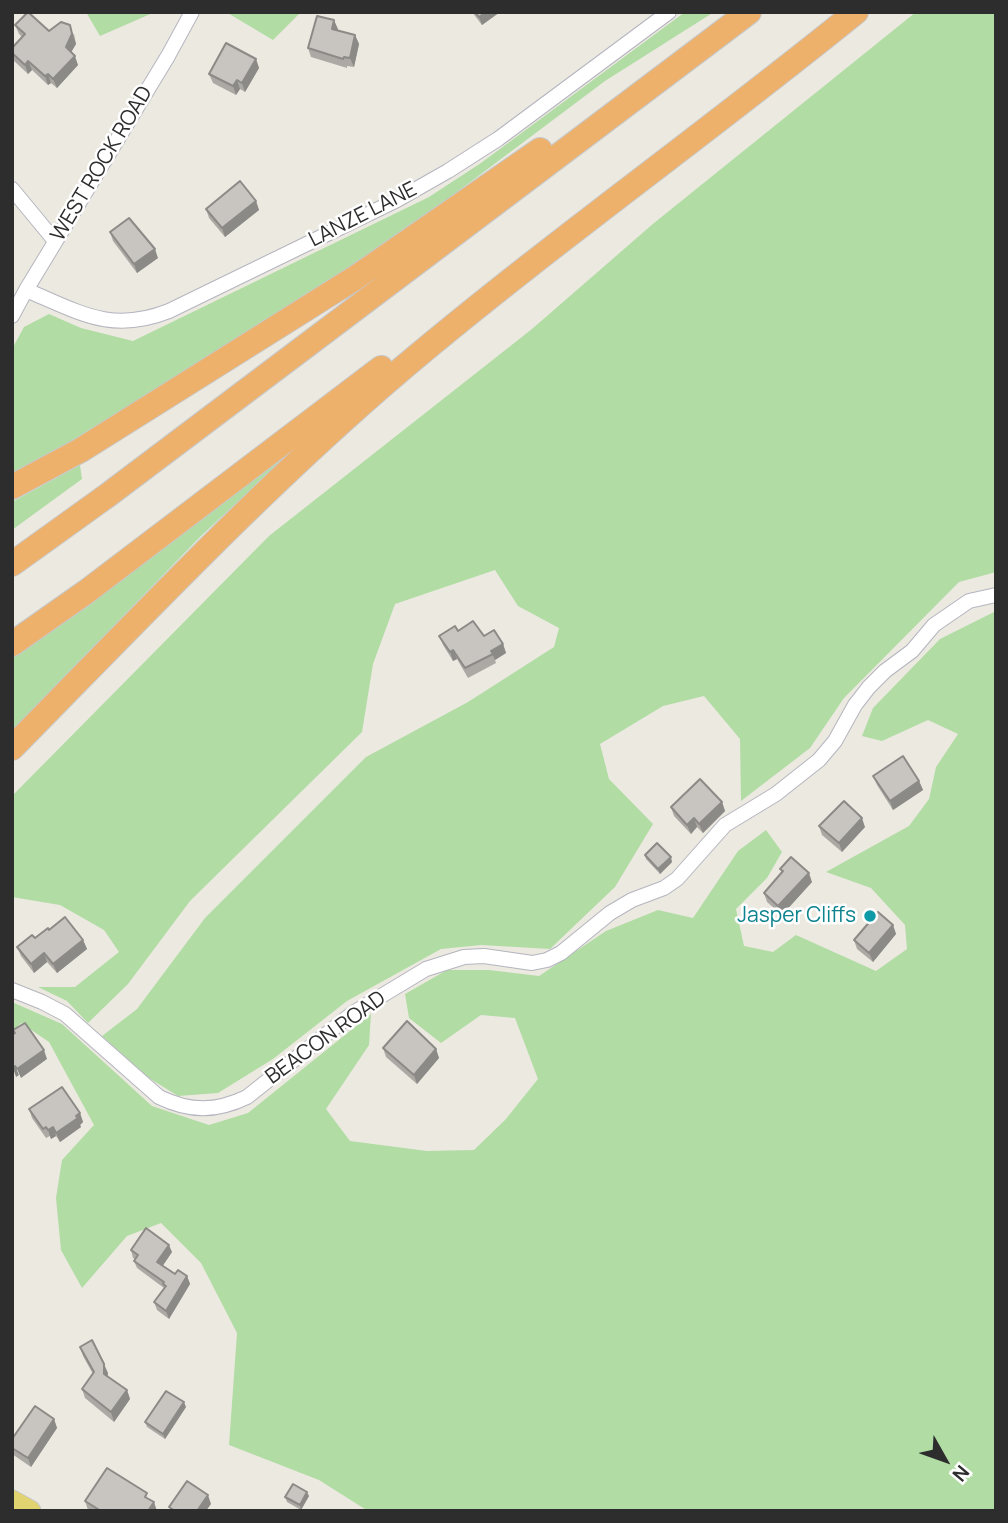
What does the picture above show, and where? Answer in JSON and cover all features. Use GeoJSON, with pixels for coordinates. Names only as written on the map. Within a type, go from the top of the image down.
{"type":"FeatureCollection","features":[{"type":"Feature","properties":{"kind":"highway"},"geometry":{"type":"LineString","coordinates":[[12,487],[81,450],[355,278],[735,12]]}},
{"type":"Feature","properties":{"kind":"highway"},"geometry":{"type":"LineString","coordinates":[[12,564],[108,495],[749,12]]}},
{"type":"Feature","properties":{"kind":"highway"},"geometry":{"type":"LineString","coordinates":[[12,644],[97,584],[849,12]]}},
{"type":"Feature","properties":{"kind":"highway"},"geometry":{"type":"LineString","coordinates":[[12,748],[261,496],[382,387],[474,310],[762,89],[856,12]]}},
{"type":"Feature","properties":{"kind":"main road"},"geometry":{"type":"LineString","coordinates":[[12,1502],[30,1511]]}},
{"type":"Feature","properties":{"kind":"street","name":"WEST ROCK ROAD"},"geometry":{"type":"LineString","coordinates":[[12,316],[192,12]]}},
{"type":"Feature","properties":{"kind":"street","name":"LANZE LANE"},"geometry":{"type":"LineString","coordinates":[[26,290],[92,318],[109,321],[140,320],[169,311],[397,200],[448,171],[498,139],[668,12]]}},
{"type":"Feature","properties":{"kind":"street"},"geometry":{"type":"LineString","coordinates":[[12,189],[55,242]]}},
{"type":"Feature","properties":{"kind":"street","name":"BEACON ROAD"},"geometry":{"type":"LineString","coordinates":[[12,990],[65,1014],[159,1097],[176,1105],[195,1109],[230,1105],[247,1097],[353,1013],[426,969],[464,957],[484,956],[532,962],[547,960],[561,953],[610,913],[632,900],[664,888],[677,879],[725,825],[776,794],[819,760],[835,741],[855,705],[869,687],[912,651],[934,625],[969,601],[996,595]]}},
{"type":"Feature","properties":{"kind":"green space"},"geometry":{"type":"Polygon","coordinates":[[[86,12],[155,12],[100,36],[86,12]]]}},
{"type":"Feature","properties":{"kind":"green space"},"geometry":{"type":"Polygon","coordinates":[[[226,12],[301,12],[273,40],[226,12]]]}},
{"type":"Feature","properties":{"kind":"green space"},"geometry":{"type":"Polygon","coordinates":[[[685,12],[714,12],[605,81],[425,216],[305,297],[33,465],[12,474],[12,349],[24,327],[49,314],[81,328],[133,341],[429,197],[481,163],[685,12]]]}},
{"type":"Feature","properties":{"kind":"green space"},"geometry":{"type":"Polygon","coordinates":[[[916,12],[996,12],[996,572],[959,582],[844,698],[810,748],[741,801],[740,739],[704,696],[663,706],[600,744],[609,779],[653,824],[615,887],[550,949],[481,945],[441,949],[347,1001],[273,1059],[218,1093],[178,1096],[149,1078],[102,1036],[137,1009],[205,918],[366,757],[468,702],[554,647],[559,628],[518,606],[495,570],[395,604],[373,664],[362,732],[190,901],[128,984],[88,1023],[67,1001],[38,987],[75,987],[119,952],[104,930],[60,905],[12,897],[12,796],[269,536],[532,329],[654,223],[916,12]]]}},
{"type":"Feature","properties":{"kind":"green space"},"geometry":{"type":"Polygon","coordinates":[[[280,453],[285,458],[201,536],[12,731],[12,655],[280,453]]]}},
{"type":"Feature","properties":{"kind":"green space"},"geometry":{"type":"Polygon","coordinates":[[[80,465],[82,479],[12,530],[12,502],[80,465]]]}},
{"type":"Feature","properties":{"kind":"green space"},"geometry":{"type":"Polygon","coordinates":[[[996,611],[996,1511],[368,1511],[319,1480],[229,1445],[237,1333],[201,1263],[161,1223],[127,1236],[82,1288],[61,1250],[56,1198],[62,1160],[94,1125],[49,1042],[21,1023],[12,1032],[12,1002],[62,1024],[152,1106],[209,1125],[248,1113],[371,1014],[369,1045],[326,1109],[350,1141],[427,1151],[474,1150],[505,1120],[538,1079],[515,1018],[481,1015],[441,1043],[409,1018],[405,994],[447,970],[489,970],[539,976],[606,931],[658,910],[693,918],[738,851],[766,830],[782,852],[767,878],[736,909],[744,946],[773,952],[796,935],[876,971],[907,949],[905,925],[871,888],[826,872],[909,826],[929,799],[936,767],[958,734],[928,720],[882,741],[862,736],[873,708],[940,639],[996,611]]]}},
{"type":"Feature","properties":{"kind":"building"},"geometry":{"type":"Polygon","coordinates":[[[28,12],[49,31],[61,22],[70,25],[72,34],[66,47],[75,56],[53,79],[48,74],[45,76],[28,61],[25,65],[12,53],[12,48],[25,34],[15,25],[28,12]]]}},
{"type":"Feature","properties":{"kind":"building"},"geometry":{"type":"Polygon","coordinates":[[[317,16],[334,20],[332,29],[355,35],[350,58],[343,59],[308,48],[317,16]]]}},
{"type":"Feature","properties":{"kind":"building"},"geometry":{"type":"Polygon","coordinates":[[[226,43],[256,59],[242,83],[237,80],[233,86],[209,74],[226,43]]]}},
{"type":"Feature","properties":{"kind":"building"},"geometry":{"type":"Polygon","coordinates":[[[240,181],[256,201],[222,228],[206,209],[240,181]]]}},
{"type":"Feature","properties":{"kind":"building"},"geometry":{"type":"Polygon","coordinates":[[[129,218],[155,249],[134,264],[110,232],[129,218]]]}},
{"type":"Feature","properties":{"kind":"building"},"geometry":{"type":"Polygon","coordinates":[[[473,621],[484,636],[494,630],[503,644],[491,651],[493,654],[465,668],[439,636],[455,626],[458,631],[473,621]]]}},
{"type":"Feature","properties":{"kind":"building"},"geometry":{"type":"Polygon","coordinates":[[[903,756],[919,781],[890,801],[873,776],[903,756]]]}},
{"type":"Feature","properties":{"kind":"building"},"geometry":{"type":"Polygon","coordinates":[[[700,779],[722,802],[699,824],[694,818],[687,825],[671,807],[700,779]]]}},
{"type":"Feature","properties":{"kind":"building"},"geometry":{"type":"Polygon","coordinates":[[[844,801],[862,818],[839,843],[819,826],[844,801]]]}},
{"type":"Feature","properties":{"kind":"building"},"geometry":{"type":"Polygon","coordinates":[[[657,843],[671,857],[658,869],[645,855],[657,843]]]}},
{"type":"Feature","properties":{"kind":"building"},"geometry":{"type":"Polygon","coordinates":[[[791,857],[809,873],[778,906],[764,893],[791,857]]]}},
{"type":"Feature","properties":{"kind":"building"},"geometry":{"type":"Polygon","coordinates":[[[878,912],[893,925],[869,953],[854,940],[878,912]]]}},
{"type":"Feature","properties":{"kind":"building"},"geometry":{"type":"Polygon","coordinates":[[[65,917],[83,940],[53,964],[44,953],[31,964],[17,947],[32,935],[35,938],[48,928],[49,930],[65,917]]]}},
{"type":"Feature","properties":{"kind":"building"},"geometry":{"type":"Polygon","coordinates":[[[407,1021],[436,1049],[414,1075],[383,1048],[407,1021]]]}},
{"type":"Feature","properties":{"kind":"building"},"geometry":{"type":"Polygon","coordinates":[[[25,1023],[44,1050],[17,1069],[15,1066],[13,1068],[12,1035],[15,1033],[13,1030],[25,1023]]]}},
{"type":"Feature","properties":{"kind":"building"},"geometry":{"type":"Polygon","coordinates":[[[62,1087],[80,1113],[76,1116],[78,1118],[56,1133],[53,1127],[43,1129],[29,1109],[62,1087]]]}},
{"type":"Feature","properties":{"kind":"building"},"geometry":{"type":"Polygon","coordinates":[[[146,1228],[169,1245],[157,1262],[175,1274],[178,1270],[187,1276],[166,1311],[154,1302],[166,1286],[164,1282],[134,1261],[138,1255],[131,1250],[146,1228]]]}},
{"type":"Feature","properties":{"kind":"building"},"geometry":{"type":"Polygon","coordinates":[[[92,1340],[104,1364],[104,1374],[127,1390],[111,1412],[82,1389],[94,1372],[80,1347],[92,1340]]]}},
{"type":"Feature","properties":{"kind":"building"},"geometry":{"type":"Polygon","coordinates":[[[166,1391],[184,1402],[163,1434],[145,1422],[166,1391]]]}},
{"type":"Feature","properties":{"kind":"building"},"geometry":{"type":"Polygon","coordinates":[[[35,1406],[54,1419],[28,1458],[12,1448],[12,1439],[35,1406]]]}},
{"type":"Feature","properties":{"kind":"building"},"geometry":{"type":"Polygon","coordinates":[[[107,1468],[147,1493],[145,1497],[154,1502],[148,1511],[101,1511],[85,1501],[107,1468]]]}},
{"type":"Feature","properties":{"kind":"building"},"geometry":{"type":"Polygon","coordinates":[[[187,1481],[208,1495],[197,1511],[175,1511],[169,1507],[187,1481]]]}},
{"type":"Feature","properties":{"kind":"building"},"geometry":{"type":"Polygon","coordinates":[[[293,1484],[307,1492],[300,1505],[285,1497],[293,1484]]]}},
{"type":"Feature","properties":{"kind":"place","name":"Jasper Cliffs"},"geometry":{"type":"Point","coordinates":[870,916]}}]}
